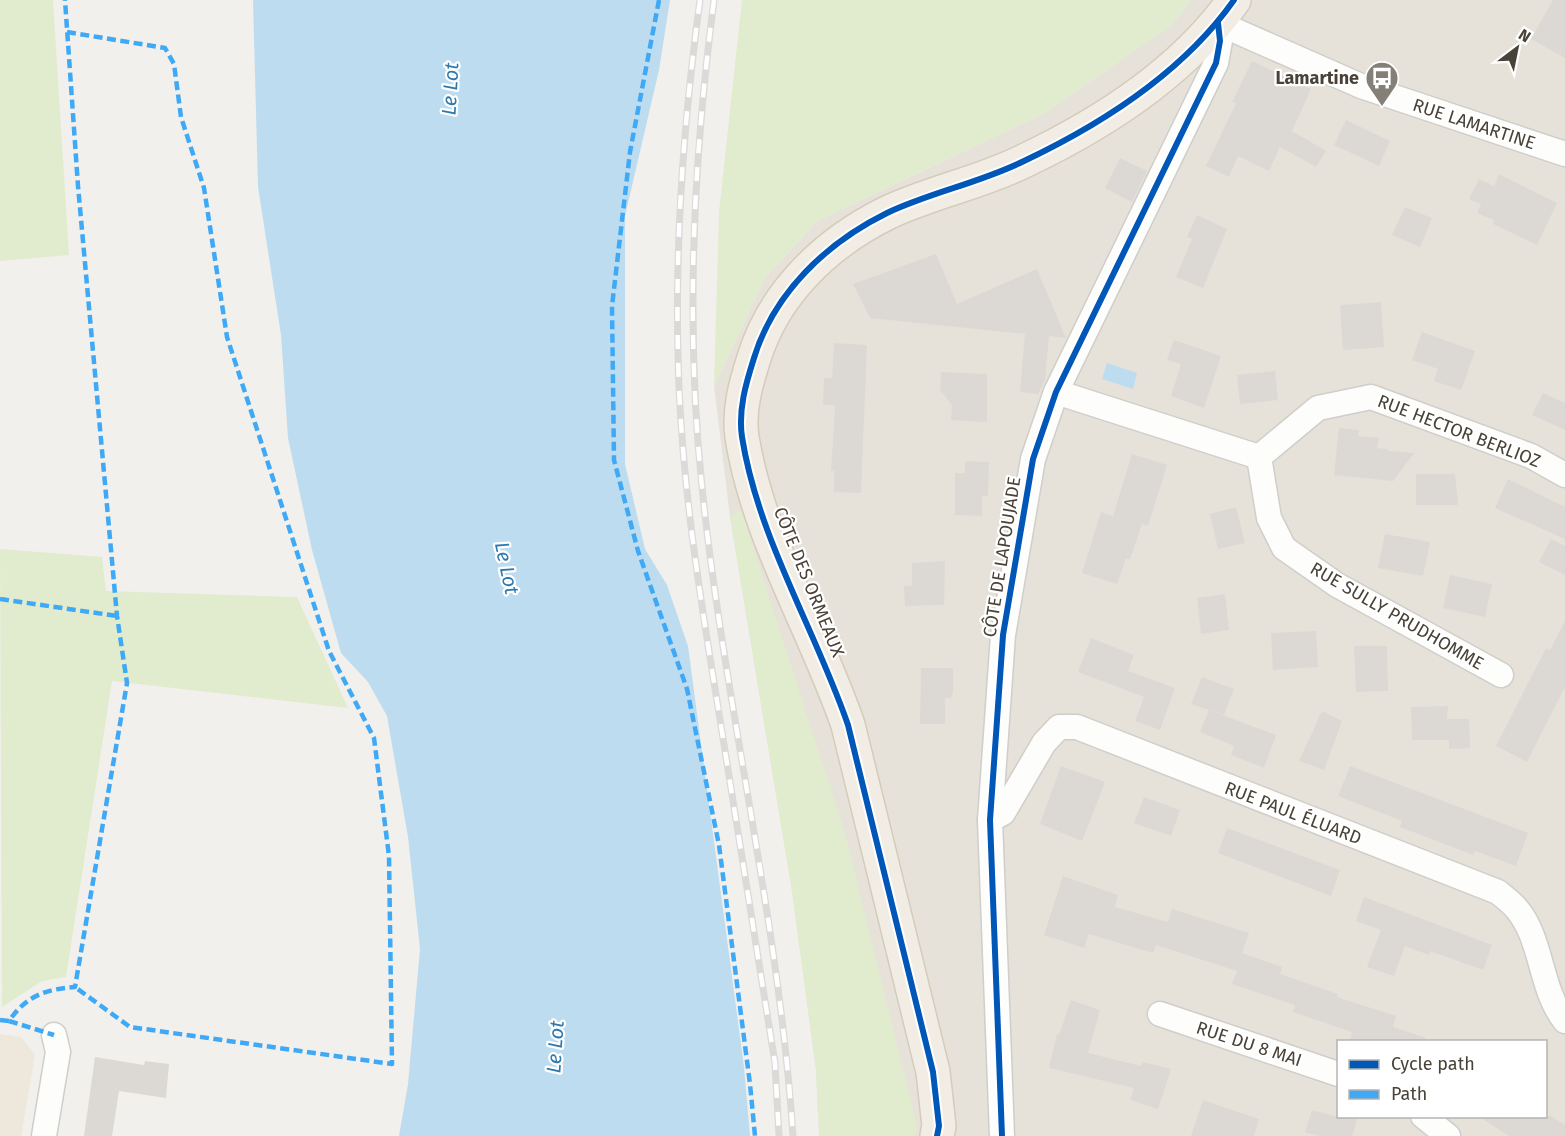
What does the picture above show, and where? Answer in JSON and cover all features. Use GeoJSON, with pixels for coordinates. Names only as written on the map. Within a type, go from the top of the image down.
{"type":"FeatureCollection","features":[{"type":"Feature","properties":{"kind":"main road","name":"CÔTE DES ORMEAUX"},"geometry":{"type":"LineString","coordinates":[[937,1136],[939,1126],[933,1072],[848,726],[830,674],[779,560],[753,483],[742,435],[744,390],[761,335],[784,296],[822,255],[886,213],[1023,162],[1076,133],[1134,97],[1226,12]]}},
{"type":"Feature","properties":{"kind":"street","name":"RUE LAMARTINE"},"geometry":{"type":"LineString","coordinates":[[1226,12],[1361,86],[1565,154]]}},
{"type":"Feature","properties":{"kind":"street","name":"CÔTE DE LAPOUJADE"},"geometry":{"type":"LineString","coordinates":[[1002,1136],[990,820],[1003,634],[1033,459],[1056,392],[1216,63],[1226,12]]}},
{"type":"Feature","properties":{"kind":"street"},"geometry":{"type":"LineString","coordinates":[[1056,392],[1259,457]]}},
{"type":"Feature","properties":{"kind":"street","name":"RUE HECTOR BERLIOZ"},"geometry":{"type":"LineString","coordinates":[[1259,457],[1318,408],[1371,397],[1531,456],[1565,475]]}},
{"type":"Feature","properties":{"kind":"street","name":"RUE SULLY PRUDHOMME"},"geometry":{"type":"LineString","coordinates":[[1259,457],[1269,518],[1284,548],[1337,585],[1501,675]]}},
{"type":"Feature","properties":{"kind":"street","name":"RUE PAUL ÉLUARD"},"geometry":{"type":"LineString","coordinates":[[990,820],[1003,813],[1044,743],[1059,727],[1077,727],[1498,892],[1516,908],[1529,931],[1556,1009],[1565,1021]]}},
{"type":"Feature","properties":{"kind":"street","name":"RUE DU 8 MAI"},"geometry":{"type":"LineString","coordinates":[[1160,1014],[1337,1074]]}},
{"type":"Feature","properties":{"kind":"street"},"geometry":{"type":"LineString","coordinates":[[44,1136],[58,1052],[54,1035]]}},
{"type":"Feature","properties":{"kind":"street"},"geometry":{"type":"LineString","coordinates":[[1426,1118],[1448,1136]]}},
{"type":"Feature","properties":{"kind":"shaded area"},"geometry":{"type":"Polygon","coordinates":[[[1191,0],[1565,0],[1565,1136],[819,1136],[816,1070],[792,891],[730,517],[714,386],[765,278],[817,221],[1045,113],[1171,25],[1191,0]]]}},
{"type":"Feature","properties":{"kind":"shaded area"},"geometry":{"type":"Polygon","coordinates":[[[0,1034],[21,1037],[35,1055],[21,1136],[0,1136],[0,1034]]]}},
{"type":"Feature","properties":{"kind":"green space"},"geometry":{"type":"Polygon","coordinates":[[[0,0],[53,0],[69,255],[0,261],[0,0]]]}},
{"type":"Feature","properties":{"kind":"green space"},"geometry":{"type":"Polygon","coordinates":[[[742,0],[1191,0],[1171,25],[1045,113],[817,221],[765,278],[714,386],[719,212],[742,0]]]}},
{"type":"Feature","properties":{"kind":"green space"},"geometry":{"type":"Polygon","coordinates":[[[741,510],[846,837],[917,1127],[915,1136],[819,1136],[816,1070],[792,891],[730,517],[741,510]]]}},
{"type":"Feature","properties":{"kind":"green space"},"geometry":{"type":"Polygon","coordinates":[[[0,549],[102,557],[106,591],[297,597],[348,708],[112,681],[66,977],[42,981],[2,1007],[0,549]]]}},
{"type":"Feature","properties":{"kind":"water","name":"Le Lot"},"geometry":{"type":"Polygon","coordinates":[[[253,0],[670,0],[659,70],[625,216],[625,464],[645,549],[667,585],[688,646],[744,1067],[750,1136],[399,1136],[408,1084],[420,949],[408,837],[387,716],[368,682],[341,653],[312,550],[288,438],[281,335],[258,187],[253,0]]]}},
{"type":"Feature","properties":{"kind":"water"},"geometry":{"type":"Polygon","coordinates":[[[1107,363],[1137,373],[1133,389],[1102,379],[1107,363]]]}},
{"type":"Feature","properties":{"kind":"building"},"geometry":{"type":"Polygon","coordinates":[[[1553,0],[1565,0],[1565,58],[1531,39],[1553,0]]]}},
{"type":"Feature","properties":{"kind":"building"},"geometry":{"type":"Polygon","coordinates":[[[1252,61],[1311,89],[1292,131],[1326,151],[1316,167],[1280,147],[1269,171],[1238,156],[1229,177],[1206,166],[1236,103],[1232,102],[1252,61]]]}},
{"type":"Feature","properties":{"kind":"building"},"geometry":{"type":"Polygon","coordinates":[[[1346,120],[1390,141],[1379,166],[1334,145],[1346,120]]]}},
{"type":"Feature","properties":{"kind":"building"},"geometry":{"type":"Polygon","coordinates":[[[1120,158],[1147,171],[1132,202],[1105,188],[1120,158]]]}},
{"type":"Feature","properties":{"kind":"building"},"geometry":{"type":"Polygon","coordinates":[[[1499,174],[1557,203],[1537,245],[1493,224],[1494,220],[1477,213],[1481,204],[1469,199],[1479,179],[1494,186],[1499,174]]]}},
{"type":"Feature","properties":{"kind":"building"},"geometry":{"type":"Polygon","coordinates":[[[1405,207],[1432,218],[1420,247],[1392,235],[1405,207]]]}},
{"type":"Feature","properties":{"kind":"building"},"geometry":{"type":"Polygon","coordinates":[[[1197,215],[1227,229],[1203,288],[1176,277],[1192,239],[1187,237],[1197,215]]]}},
{"type":"Feature","properties":{"kind":"building"},"geometry":{"type":"Polygon","coordinates":[[[936,254],[957,304],[1037,269],[1066,338],[1049,336],[1045,380],[1038,394],[1020,392],[1025,334],[870,318],[853,284],[936,254]]]}},
{"type":"Feature","properties":{"kind":"building"},"geometry":{"type":"Polygon","coordinates":[[[1381,302],[1384,347],[1343,350],[1340,305],[1381,302]]]}},
{"type":"Feature","properties":{"kind":"building"},"geometry":{"type":"Polygon","coordinates":[[[1422,332],[1475,351],[1461,390],[1434,381],[1438,369],[1412,360],[1422,332]]]}},
{"type":"Feature","properties":{"kind":"building"},"geometry":{"type":"Polygon","coordinates":[[[1174,340],[1221,356],[1204,408],[1171,396],[1181,364],[1167,360],[1174,340]]]}},
{"type":"Feature","properties":{"kind":"building"},"geometry":{"type":"Polygon","coordinates":[[[834,343],[867,345],[861,493],[834,492],[834,471],[831,471],[835,405],[823,405],[824,378],[832,378],[834,343]]]}},
{"type":"Feature","properties":{"kind":"building"},"geometry":{"type":"Polygon","coordinates":[[[1275,371],[1278,400],[1240,404],[1237,375],[1275,371]]]}},
{"type":"Feature","properties":{"kind":"building"},"geometry":{"type":"Polygon","coordinates":[[[941,372],[987,374],[987,422],[951,420],[952,405],[940,390],[941,372]]]}},
{"type":"Feature","properties":{"kind":"building"},"geometry":{"type":"Polygon","coordinates":[[[1543,393],[1565,403],[1565,430],[1532,415],[1543,393]]]}},
{"type":"Feature","properties":{"kind":"building"},"geometry":{"type":"Polygon","coordinates":[[[1339,428],[1359,430],[1358,436],[1379,438],[1377,448],[1414,453],[1393,481],[1334,475],[1339,428]]]}},
{"type":"Feature","properties":{"kind":"building"},"geometry":{"type":"Polygon","coordinates":[[[1132,454],[1167,465],[1148,526],[1142,524],[1130,559],[1126,559],[1117,584],[1082,573],[1101,512],[1113,516],[1132,454]]]}},
{"type":"Feature","properties":{"kind":"building"},"geometry":{"type":"Polygon","coordinates":[[[965,461],[989,462],[988,496],[982,496],[982,516],[955,515],[955,473],[965,473],[965,461]]]}},
{"type":"Feature","properties":{"kind":"building"},"geometry":{"type":"Polygon","coordinates":[[[1416,474],[1455,474],[1458,505],[1416,505],[1416,474]]]}},
{"type":"Feature","properties":{"kind":"building"},"geometry":{"type":"Polygon","coordinates":[[[1508,479],[1565,507],[1565,539],[1495,508],[1508,479]]]}},
{"type":"Feature","properties":{"kind":"building"},"geometry":{"type":"Polygon","coordinates":[[[1236,507],[1245,543],[1218,549],[1210,514],[1236,507]]]}},
{"type":"Feature","properties":{"kind":"building"},"geometry":{"type":"Polygon","coordinates":[[[1385,534],[1430,542],[1423,576],[1378,568],[1385,534]]]}},
{"type":"Feature","properties":{"kind":"building"},"geometry":{"type":"Polygon","coordinates":[[[1551,539],[1565,546],[1565,575],[1539,562],[1551,539]]]}},
{"type":"Feature","properties":{"kind":"building"},"geometry":{"type":"Polygon","coordinates":[[[945,561],[944,605],[905,606],[904,586],[912,586],[912,563],[945,561]]]}},
{"type":"Feature","properties":{"kind":"building"},"geometry":{"type":"Polygon","coordinates":[[[1450,575],[1492,584],[1485,617],[1443,608],[1450,575]]]}},
{"type":"Feature","properties":{"kind":"building"},"geometry":{"type":"Polygon","coordinates":[[[1225,594],[1229,630],[1201,634],[1197,598],[1225,594]]]}},
{"type":"Feature","properties":{"kind":"building"},"geometry":{"type":"Polygon","coordinates":[[[1565,621],[1565,687],[1527,762],[1496,746],[1546,648],[1550,650],[1565,621]]]}},
{"type":"Feature","properties":{"kind":"building"},"geometry":{"type":"Polygon","coordinates":[[[1316,631],[1318,667],[1273,670],[1271,633],[1316,631]]]}},
{"type":"Feature","properties":{"kind":"building"},"geometry":{"type":"Polygon","coordinates":[[[1091,638],[1134,655],[1128,671],[1175,688],[1160,730],[1135,721],[1144,697],[1078,672],[1091,638]]]}},
{"type":"Feature","properties":{"kind":"building"},"geometry":{"type":"Polygon","coordinates":[[[1354,646],[1387,646],[1388,691],[1356,692],[1354,646]]]}},
{"type":"Feature","properties":{"kind":"building"},"geometry":{"type":"Polygon","coordinates":[[[921,668],[953,668],[953,692],[951,698],[945,698],[945,724],[920,724],[921,668]]]}},
{"type":"Feature","properties":{"kind":"building"},"geometry":{"type":"Polygon","coordinates":[[[1202,677],[1234,689],[1224,715],[1191,704],[1202,677]]]}},
{"type":"Feature","properties":{"kind":"building"},"geometry":{"type":"Polygon","coordinates":[[[1448,706],[1447,719],[1469,719],[1470,748],[1449,749],[1449,740],[1412,740],[1411,707],[1448,706]]]}},
{"type":"Feature","properties":{"kind":"building"},"geometry":{"type":"Polygon","coordinates":[[[1209,710],[1276,735],[1264,768],[1231,755],[1234,746],[1200,732],[1209,710]]]}},
{"type":"Feature","properties":{"kind":"building"},"geometry":{"type":"Polygon","coordinates":[[[1322,711],[1342,721],[1324,770],[1299,761],[1322,711]]]}},
{"type":"Feature","properties":{"kind":"building"},"geometry":{"type":"Polygon","coordinates":[[[1061,766],[1105,782],[1082,841],[1040,824],[1061,766]]]}},
{"type":"Feature","properties":{"kind":"building"},"geometry":{"type":"Polygon","coordinates":[[[1350,766],[1528,833],[1516,866],[1475,851],[1473,855],[1400,827],[1402,821],[1338,796],[1350,766]]]}},
{"type":"Feature","properties":{"kind":"building"},"geometry":{"type":"Polygon","coordinates":[[[1144,797],[1180,810],[1171,836],[1134,823],[1144,797]]]}},
{"type":"Feature","properties":{"kind":"building"},"geometry":{"type":"Polygon","coordinates":[[[1227,828],[1340,870],[1331,896],[1218,853],[1227,828]]]}},
{"type":"Feature","properties":{"kind":"building"},"geometry":{"type":"Polygon","coordinates":[[[1063,876],[1118,895],[1115,907],[1168,922],[1172,909],[1249,933],[1242,953],[1282,967],[1280,974],[1338,994],[1337,997],[1396,1016],[1393,1027],[1426,1038],[1426,1040],[1350,1040],[1352,1032],[1293,1012],[1295,1005],[1232,984],[1237,971],[1156,945],[1153,953],[1089,934],[1084,948],[1044,935],[1063,876]]]}},
{"type":"Feature","properties":{"kind":"building"},"geometry":{"type":"Polygon","coordinates":[[[1364,897],[1492,945],[1483,970],[1430,951],[1429,955],[1405,946],[1394,976],[1367,967],[1381,930],[1356,921],[1364,897]]]}},
{"type":"Feature","properties":{"kind":"building"},"geometry":{"type":"Polygon","coordinates":[[[1071,1000],[1100,1010],[1088,1053],[1141,1066],[1143,1062],[1171,1069],[1158,1109],[1130,1100],[1134,1088],[1049,1068],[1057,1034],[1059,1035],[1071,1000]]]}},
{"type":"Feature","properties":{"kind":"building"},"geometry":{"type":"Polygon","coordinates":[[[95,1057],[144,1065],[145,1061],[169,1064],[166,1098],[119,1091],[112,1136],[84,1136],[95,1057]]]}},
{"type":"Feature","properties":{"kind":"building"},"geometry":{"type":"Polygon","coordinates":[[[1203,1100],[1259,1119],[1254,1136],[1191,1136],[1203,1100]]]}},
{"type":"Feature","properties":{"kind":"building"},"geometry":{"type":"Polygon","coordinates":[[[1312,1110],[1337,1116],[1337,1118],[1357,1118],[1352,1136],[1319,1136],[1305,1132],[1312,1110]]]}},
{"type":"Feature","properties":{"kind":"building"},"geometry":{"type":"Polygon","coordinates":[[[1551,1116],[1565,1125],[1565,1136],[1509,1136],[1481,1118],[1547,1118],[1551,1116]]]}},
{"type":"Feature","properties":{"kind":"railway"},"geometry":{"type":"LineString","coordinates":[[700,0],[689,88],[679,221],[677,309],[682,443],[704,620],[775,1063],[779,1136]]}},
{"type":"Feature","properties":{"kind":"railway"},"geometry":{"type":"LineString","coordinates":[[714,0],[696,182],[693,304],[697,426],[712,568],[776,973],[793,1136]]}},
{"type":"Feature","properties":{"kind":"marked path"},"geometry":{"type":"LineString","coordinates":[[0,1020],[9,1021],[22,1005],[38,995],[75,987],[127,683],[117,616],[78,186],[65,0]]}},
{"type":"Feature","properties":{"kind":"marked path"},"geometry":{"type":"LineString","coordinates":[[659,0],[630,152],[612,306],[614,460],[638,551],[687,689],[719,845],[755,1136]]}},
{"type":"Feature","properties":{"kind":"marked path"},"geometry":{"type":"LineString","coordinates":[[67,32],[165,48],[174,64],[181,117],[204,188],[227,337],[329,651],[374,738],[389,856],[392,1064],[130,1027],[75,987]]}},
{"type":"Feature","properties":{"kind":"marked path"},"geometry":{"type":"LineString","coordinates":[[0,599],[117,616]]}},
{"type":"Feature","properties":{"kind":"marked path"},"geometry":{"type":"LineString","coordinates":[[9,1021],[54,1035]]}},
{"type":"Feature","properties":{"kind":"cycle path"},"geometry":{"type":"LineString","coordinates":[[937,1136],[939,1126],[933,1072],[848,725],[835,689],[774,547],[750,474],[741,427],[746,387],[763,334],[775,312],[805,272],[843,239],[887,213],[1007,169],[1112,113],[1140,93],[1191,50],[1234,0]]}},
{"type":"Feature","properties":{"kind":"cycle path"},"geometry":{"type":"LineString","coordinates":[[1002,1136],[990,820],[1003,635],[1033,459],[1056,392],[1216,63],[1220,41],[1218,23]]}},
{"type":"Feature","properties":{"kind":"place","name":"Lamartine"},"geometry":{"type":"Point","coordinates":[1382,107]}}]}
